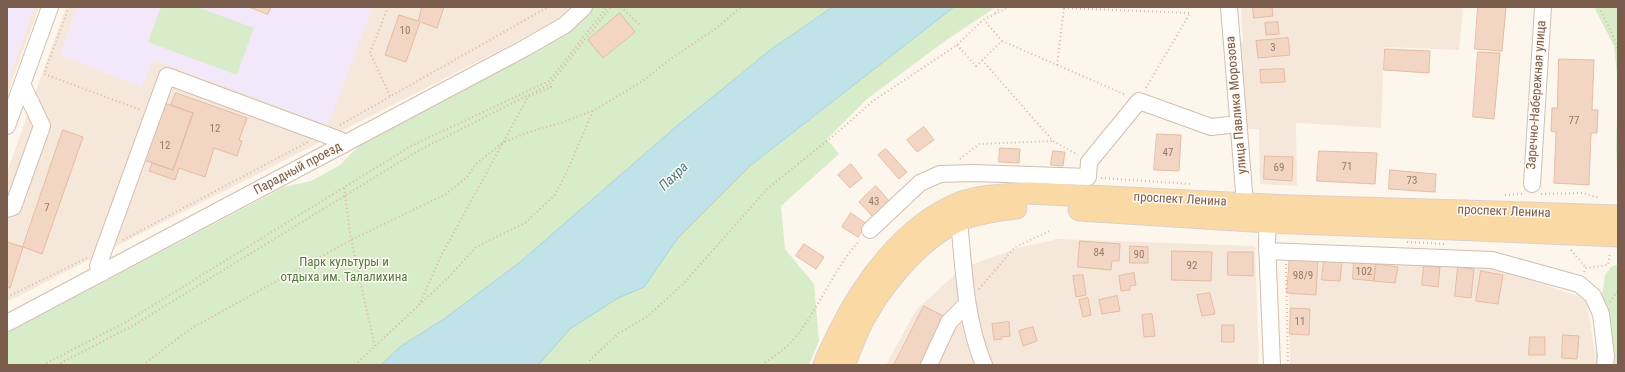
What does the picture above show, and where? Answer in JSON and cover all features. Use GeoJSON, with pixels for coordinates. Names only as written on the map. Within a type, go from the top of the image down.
{"type":"FeatureCollection","features":[{"type":"Feature","properties":{"kind":"main road","name":"проспект Ленина"},"geometry":{"type":"LineString","coordinates":[[824,365],[851,308],[877,269],[908,238],[932,219],[960,203],[987,197],[1028,193],[1246,204],[1268,214]]}},
{"type":"Feature","properties":{"kind":"main road","name":"проспект Ленина"},"geometry":{"type":"LineString","coordinates":[[844,365],[866,315],[891,280],[915,252],[937,234],[959,221],[994,210],[1035,207],[1458,220],[1618,216]]}},
{"type":"Feature","properties":{"kind":"main road","name":"проспект Ленина"},"geometry":{"type":"LineString","coordinates":[[1458,220],[1618,236]]}},
{"type":"Feature","properties":{"kind":"street"},"geometry":{"type":"LineString","coordinates":[[7,126],[50,7]]}},
{"type":"Feature","properties":{"kind":"street","name":"Парадный проезд"},"geometry":{"type":"LineString","coordinates":[[7,323],[526,48],[565,25],[584,7]]}},
{"type":"Feature","properties":{"kind":"street","name":"улица Павлика Морозова"},"geometry":{"type":"LineString","coordinates":[[1229,7],[1246,204]]}},
{"type":"Feature","properties":{"kind":"street","name":"Заречно-Набережная улица"},"geometry":{"type":"LineString","coordinates":[[1532,184],[1543,7]]}},
{"type":"Feature","properties":{"kind":"street"},"geometry":{"type":"LineString","coordinates":[[102,273],[98,266],[103,250],[167,76],[340,140],[343,145]]}},
{"type":"Feature","properties":{"kind":"street"},"geometry":{"type":"LineString","coordinates":[[7,209],[13,207],[42,126],[22,84]]}},
{"type":"Feature","properties":{"kind":"street"},"geometry":{"type":"LineString","coordinates":[[870,230],[920,183],[940,174],[1088,169],[1139,100],[1211,127],[1238,124]]}},
{"type":"Feature","properties":{"kind":"street"},"geometry":{"type":"LineString","coordinates":[[1268,214],[1267,250],[1272,365]]}},
{"type":"Feature","properties":{"kind":"street"},"geometry":{"type":"LineString","coordinates":[[959,221],[967,304],[977,348],[984,365]]}},
{"type":"Feature","properties":{"kind":"street"},"geometry":{"type":"LineString","coordinates":[[1267,250],[1492,260],[1579,284],[1593,296],[1601,314],[1606,356],[1605,365]]}},
{"type":"Feature","properties":{"kind":"street"},"geometry":{"type":"LineString","coordinates":[[929,365],[949,322],[967,304]]}},
{"type":"Feature","properties":{"kind":"path"},"geometry":{"type":"LineString","coordinates":[[69,7],[44,74],[153,115]]}},
{"type":"Feature","properties":{"kind":"path"},"geometry":{"type":"LineString","coordinates":[[388,7],[370,53],[390,96]]}},
{"type":"Feature","properties":{"kind":"path"},"geometry":{"type":"LineString","coordinates":[[7,297],[103,250],[324,134],[548,7]]}},
{"type":"Feature","properties":{"kind":"path"},"geometry":{"type":"LineString","coordinates":[[43,365],[126,322],[411,146],[549,80],[607,7]]}},
{"type":"Feature","properties":{"kind":"path"},"geometry":{"type":"LineString","coordinates":[[57,365],[134,325],[416,152],[528,96],[551,87],[550,84],[611,7]]}},
{"type":"Feature","properties":{"kind":"path"},"geometry":{"type":"LineString","coordinates":[[621,7],[641,26]]}},
{"type":"Feature","properties":{"kind":"path"},"geometry":{"type":"LineString","coordinates":[[142,365],[190,330],[351,240],[446,194],[467,177],[476,164],[502,143],[529,132],[561,123],[593,111],[641,82],[672,58],[718,27],[741,7]]}},
{"type":"Feature","properties":{"kind":"path"},"geometry":{"type":"LineString","coordinates":[[993,15],[1001,7]]}},
{"type":"Feature","properties":{"kind":"path"},"geometry":{"type":"LineString","coordinates":[[590,365],[590,360],[619,333],[648,316],[683,284],[767,189],[839,132],[873,102],[957,45],[984,20],[1009,7]]}},
{"type":"Feature","properties":{"kind":"path"},"geometry":{"type":"LineString","coordinates":[[1599,7],[1614,38],[1618,54]]}},
{"type":"Feature","properties":{"kind":"path"},"geometry":{"type":"LineString","coordinates":[[984,20],[1002,41],[1057,65],[1139,100],[1190,13],[1064,8],[1057,65]]}},
{"type":"Feature","properties":{"kind":"path"},"geometry":{"type":"LineString","coordinates":[[957,45],[976,66],[1002,41]]}},
{"type":"Feature","properties":{"kind":"path"},"geometry":{"type":"LineString","coordinates":[[982,60],[1053,141],[1088,169],[1195,184]]}},
{"type":"Feature","properties":{"kind":"path"},"geometry":{"type":"LineString","coordinates":[[549,80],[550,84]]}},
{"type":"Feature","properties":{"kind":"path"},"geometry":{"type":"LineString","coordinates":[[418,307],[442,254],[528,96],[527,91]]}},
{"type":"Feature","properties":{"kind":"path"},"geometry":{"type":"LineString","coordinates":[[355,365],[450,276],[476,247],[525,223],[554,196],[566,174],[593,111]]}},
{"type":"Feature","properties":{"kind":"path"},"geometry":{"type":"LineString","coordinates":[[940,174],[979,144],[1053,141]]}},
{"type":"Feature","properties":{"kind":"path"},"geometry":{"type":"LineString","coordinates":[[344,188],[351,240],[375,347]]}},
{"type":"Feature","properties":{"kind":"path"},"geometry":{"type":"LineString","coordinates":[[762,365],[791,342],[820,302],[848,254],[870,230]]}},
{"type":"Feature","properties":{"kind":"path"},"geometry":{"type":"LineString","coordinates":[[967,304],[1015,247],[1052,230]]}},
{"type":"Feature","properties":{"kind":"path"},"geometry":{"type":"LineString","coordinates":[[1570,248],[1586,268]]}},
{"type":"Feature","properties":{"kind":"path"},"geometry":{"type":"LineString","coordinates":[[1286,251],[1288,365]]}},
{"type":"Feature","properties":{"kind":"shaded area"},"geometry":{"type":"Polygon","coordinates":[[[7,7],[39,7],[7,95],[7,7]]]}},
{"type":"Feature","properties":{"kind":"shaded area"},"geometry":{"type":"Polygon","coordinates":[[[7,7],[30,7],[34,9],[7,83],[7,7]]]}},
{"type":"Feature","properties":{"kind":"shaded area"},"geometry":{"type":"Polygon","coordinates":[[[66,7],[570,7],[557,21],[7,302],[7,172],[66,7]]]}},
{"type":"Feature","properties":{"kind":"shaded area"},"geometry":{"type":"Polygon","coordinates":[[[77,7],[373,7],[328,125],[154,60],[141,87],[60,55],[77,7]]]}},
{"type":"Feature","properties":{"kind":"shaded area"},"geometry":{"type":"Polygon","coordinates":[[[1241,7],[1463,7],[1459,50],[1384,47],[1381,128],[1296,123],[1297,186],[1260,184],[1259,129],[1245,129],[1236,42],[1243,42],[1241,7]]]}},
{"type":"Feature","properties":{"kind":"shaded area"},"geometry":{"type":"Polygon","coordinates":[[[1059,239],[1255,246],[1259,365],[886,365],[916,310],[962,268],[1021,247],[1059,239]]]}},
{"type":"Feature","properties":{"kind":"shaded area"},"geometry":{"type":"Polygon","coordinates":[[[1288,253],[1496,268],[1586,299],[1595,353],[1594,365],[1290,365],[1288,253]]]}},
{"type":"Feature","properties":{"kind":"green space"},"geometry":{"type":"Polygon","coordinates":[[[161,7],[197,7],[254,28],[237,75],[148,42],[161,7]]]}},
{"type":"Feature","properties":{"kind":"green space","name":"Парк культуры и отдыха им. Талалихина"},"geometry":{"type":"Polygon","coordinates":[[[593,7],[833,7],[770,50],[678,125],[519,263],[444,319],[401,346],[381,365],[7,365],[7,333],[284,187],[311,181],[340,165],[363,142],[571,29],[593,7]]]}},
{"type":"Feature","properties":{"kind":"green space"},"geometry":{"type":"Polygon","coordinates":[[[954,7],[996,7],[945,41],[867,99],[827,139],[839,154],[781,206],[785,249],[814,284],[819,341],[809,365],[537,365],[570,329],[618,298],[644,287],[677,239],[747,169],[954,7]]]}},
{"type":"Feature","properties":{"kind":"green space"},"geometry":{"type":"Polygon","coordinates":[[[1594,7],[1618,7],[1618,85],[1614,46],[1594,7]]]}},
{"type":"Feature","properties":{"kind":"green space"},"geometry":{"type":"Polygon","coordinates":[[[1618,93],[1618,192],[1616,146],[1618,93]]]}},
{"type":"Feature","properties":{"kind":"green space"},"geometry":{"type":"Polygon","coordinates":[[[1618,265],[1618,365],[1595,365],[1597,331],[1605,275],[1611,267],[1618,265]]]}},
{"type":"Feature","properties":{"kind":"water","name":"Пахра"},"geometry":{"type":"Polygon","coordinates":[[[833,7],[954,7],[750,166],[677,239],[644,287],[618,298],[570,329],[538,365],[381,365],[401,346],[444,319],[519,263],[678,125],[770,50],[833,7]]]}},
{"type":"Feature","properties":{"kind":"building"},"geometry":{"type":"Polygon","coordinates":[[[249,7],[271,7],[268,14],[249,7]]]}},
{"type":"Feature","properties":{"kind":"building"},"geometry":{"type":"Polygon","coordinates":[[[422,7],[444,7],[437,28],[420,22],[406,62],[385,55],[399,15],[418,21],[422,7]]]}},
{"type":"Feature","properties":{"kind":"building"},"geometry":{"type":"Polygon","coordinates":[[[1253,7],[1272,7],[1273,16],[1254,18],[1253,7]]]}},
{"type":"Feature","properties":{"kind":"building"},"geometry":{"type":"Polygon","coordinates":[[[1478,7],[1506,7],[1502,51],[1475,49],[1478,7]]]}},
{"type":"Feature","properties":{"kind":"building"},"geometry":{"type":"Polygon","coordinates":[[[620,13],[635,32],[603,58],[588,40],[620,13]]]}},
{"type":"Feature","properties":{"kind":"building"},"geometry":{"type":"Polygon","coordinates":[[[1278,22],[1279,34],[1266,35],[1265,23],[1278,22]]]}},
{"type":"Feature","properties":{"kind":"building"},"geometry":{"type":"Polygon","coordinates":[[[1288,38],[1290,55],[1258,58],[1256,41],[1288,38]]]}},
{"type":"Feature","properties":{"kind":"building"},"geometry":{"type":"Polygon","coordinates":[[[1385,49],[1430,51],[1429,73],[1384,70],[1385,49]]]}},
{"type":"Feature","properties":{"kind":"building"},"geometry":{"type":"Polygon","coordinates":[[[1478,52],[1500,53],[1494,119],[1473,117],[1478,52]]]}},
{"type":"Feature","properties":{"kind":"building"},"geometry":{"type":"Polygon","coordinates":[[[1559,59],[1594,60],[1592,110],[1598,110],[1597,133],[1591,133],[1589,185],[1554,183],[1556,132],[1551,131],[1552,108],[1557,108],[1559,59]]]}},
{"type":"Feature","properties":{"kind":"building"},"geometry":{"type":"Polygon","coordinates":[[[1284,69],[1285,82],[1261,83],[1260,70],[1284,69]]]}},
{"type":"Feature","properties":{"kind":"building"},"geometry":{"type":"Polygon","coordinates":[[[176,93],[247,118],[239,140],[242,141],[237,156],[214,148],[205,177],[179,168],[175,180],[149,171],[152,163],[173,170],[193,113],[171,105],[176,93]]]}},
{"type":"Feature","properties":{"kind":"building"},"geometry":{"type":"Polygon","coordinates":[[[164,103],[193,113],[173,170],[144,160],[164,103]]]}},
{"type":"Feature","properties":{"kind":"building"},"geometry":{"type":"Polygon","coordinates":[[[924,127],[934,140],[917,152],[907,140],[924,127]]]}},
{"type":"Feature","properties":{"kind":"building"},"geometry":{"type":"Polygon","coordinates":[[[63,130],[83,137],[42,254],[23,247],[63,130]]]}},
{"type":"Feature","properties":{"kind":"building"},"geometry":{"type":"Polygon","coordinates":[[[1157,134],[1181,135],[1179,171],[1154,170],[1157,134]]]}},
{"type":"Feature","properties":{"kind":"building"},"geometry":{"type":"Polygon","coordinates":[[[1000,148],[1020,149],[1019,163],[999,162],[1000,148]]]}},
{"type":"Feature","properties":{"kind":"building"},"geometry":{"type":"Polygon","coordinates":[[[886,149],[907,172],[899,179],[878,155],[886,149]]]}},
{"type":"Feature","properties":{"kind":"building"},"geometry":{"type":"Polygon","coordinates":[[[1053,151],[1065,152],[1063,166],[1051,165],[1053,151]]]}},
{"type":"Feature","properties":{"kind":"building"},"geometry":{"type":"Polygon","coordinates":[[[1319,151],[1377,153],[1375,184],[1317,181],[1319,151]]]}},
{"type":"Feature","properties":{"kind":"building"},"geometry":{"type":"Polygon","coordinates":[[[1265,156],[1293,157],[1292,181],[1264,179],[1265,156]]]}},
{"type":"Feature","properties":{"kind":"building"},"geometry":{"type":"Polygon","coordinates":[[[851,164],[862,178],[850,188],[838,175],[851,164]]]}},
{"type":"Feature","properties":{"kind":"building"},"geometry":{"type":"Polygon","coordinates":[[[1390,170],[1436,174],[1435,192],[1389,189],[1390,170]]]}},
{"type":"Feature","properties":{"kind":"building"},"geometry":{"type":"Polygon","coordinates":[[[876,186],[890,202],[873,217],[859,202],[876,186]]]}},
{"type":"Feature","properties":{"kind":"building"},"geometry":{"type":"Polygon","coordinates":[[[851,213],[867,224],[858,237],[842,227],[851,213]]]}},
{"type":"Feature","properties":{"kind":"building"},"geometry":{"type":"Polygon","coordinates":[[[1080,241],[1120,244],[1119,261],[1112,261],[1111,270],[1078,267],[1080,241]]]}},
{"type":"Feature","properties":{"kind":"building"},"geometry":{"type":"Polygon","coordinates":[[[7,242],[23,247],[10,288],[7,287],[7,242]]]}},
{"type":"Feature","properties":{"kind":"building"},"geometry":{"type":"Polygon","coordinates":[[[804,244],[824,257],[816,269],[796,256],[804,244]]]}},
{"type":"Feature","properties":{"kind":"building"},"geometry":{"type":"Polygon","coordinates":[[[1130,246],[1148,247],[1148,263],[1130,263],[1130,246]]]}},
{"type":"Feature","properties":{"kind":"building"},"geometry":{"type":"Polygon","coordinates":[[[1172,251],[1212,252],[1211,281],[1172,280],[1172,251]]]}},
{"type":"Feature","properties":{"kind":"building"},"geometry":{"type":"Polygon","coordinates":[[[1228,252],[1253,252],[1253,276],[1228,275],[1228,252]]]}},
{"type":"Feature","properties":{"kind":"building"},"geometry":{"type":"Polygon","coordinates":[[[1290,256],[1318,258],[1316,295],[1287,293],[1290,256]]]}},
{"type":"Feature","properties":{"kind":"building"},"geometry":{"type":"Polygon","coordinates":[[[1324,260],[1342,262],[1340,281],[1322,280],[1324,260]]]}},
{"type":"Feature","properties":{"kind":"building"},"geometry":{"type":"Polygon","coordinates":[[[1354,262],[1376,264],[1374,281],[1353,279],[1354,262]]]}},
{"type":"Feature","properties":{"kind":"building"},"geometry":{"type":"Polygon","coordinates":[[[1376,264],[1398,267],[1395,283],[1374,281],[1376,264]]]}},
{"type":"Feature","properties":{"kind":"building"},"geometry":{"type":"Polygon","coordinates":[[[1424,266],[1440,267],[1438,287],[1422,285],[1424,266]]]}},
{"type":"Feature","properties":{"kind":"building"},"geometry":{"type":"Polygon","coordinates":[[[1458,267],[1474,269],[1471,298],[1455,296],[1458,267]]]}},
{"type":"Feature","properties":{"kind":"building"},"geometry":{"type":"Polygon","coordinates":[[[1481,271],[1503,275],[1498,304],[1476,301],[1481,271]]]}},
{"type":"Feature","properties":{"kind":"building"},"geometry":{"type":"Polygon","coordinates":[[[1134,273],[1136,285],[1130,286],[1130,290],[1121,291],[1119,276],[1134,273]]]}},
{"type":"Feature","properties":{"kind":"building"},"geometry":{"type":"Polygon","coordinates":[[[1083,275],[1086,295],[1076,297],[1073,276],[1083,275]]]}},
{"type":"Feature","properties":{"kind":"building"},"geometry":{"type":"Polygon","coordinates":[[[1210,293],[1215,314],[1202,316],[1197,295],[1210,293]]]}},
{"type":"Feature","properties":{"kind":"building"},"geometry":{"type":"Polygon","coordinates":[[[1117,296],[1120,311],[1102,314],[1099,300],[1117,296]]]}},
{"type":"Feature","properties":{"kind":"building"},"geometry":{"type":"Polygon","coordinates":[[[1088,298],[1091,315],[1083,317],[1079,300],[1088,298]]]}},
{"type":"Feature","properties":{"kind":"building"},"geometry":{"type":"Polygon","coordinates":[[[924,306],[947,318],[924,365],[894,365],[924,306]]]}},
{"type":"Feature","properties":{"kind":"building"},"geometry":{"type":"Polygon","coordinates":[[[1291,308],[1310,309],[1309,335],[1290,334],[1291,308]]]}},
{"type":"Feature","properties":{"kind":"building"},"geometry":{"type":"Polygon","coordinates":[[[1152,314],[1155,336],[1144,337],[1142,315],[1152,314]]]}},
{"type":"Feature","properties":{"kind":"building"},"geometry":{"type":"Polygon","coordinates":[[[1009,322],[1010,336],[1001,337],[1002,339],[994,340],[992,324],[1009,322]]]}},
{"type":"Feature","properties":{"kind":"building"},"geometry":{"type":"Polygon","coordinates":[[[1222,325],[1234,325],[1234,342],[1222,342],[1222,325]]]}},
{"type":"Feature","properties":{"kind":"building"},"geometry":{"type":"Polygon","coordinates":[[[1033,327],[1037,341],[1023,346],[1019,331],[1033,327]]]}},
{"type":"Feature","properties":{"kind":"building"},"geometry":{"type":"Polygon","coordinates":[[[1563,335],[1579,336],[1577,359],[1562,358],[1563,335]]]}},
{"type":"Feature","properties":{"kind":"building"},"geometry":{"type":"Polygon","coordinates":[[[1530,337],[1545,337],[1545,355],[1529,355],[1530,337]]]}}]}
